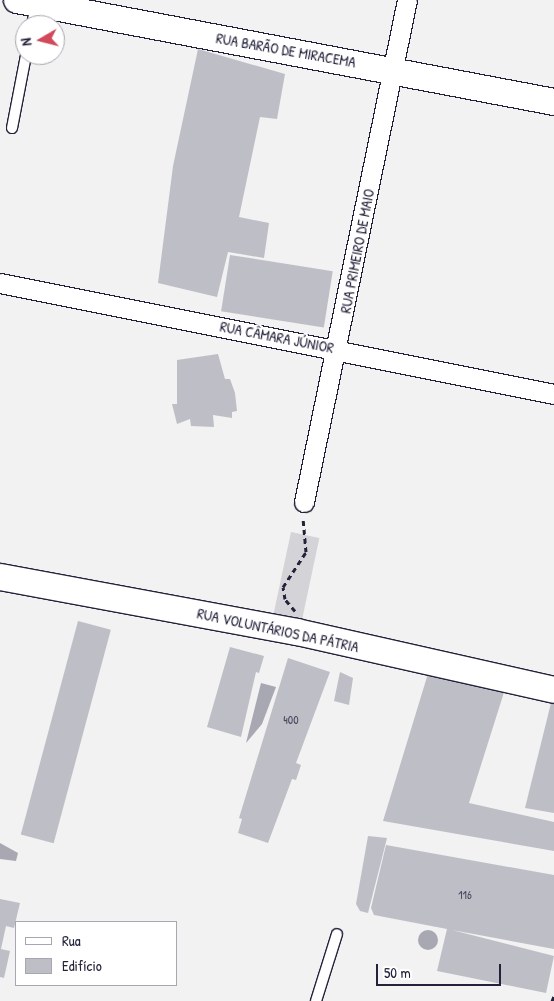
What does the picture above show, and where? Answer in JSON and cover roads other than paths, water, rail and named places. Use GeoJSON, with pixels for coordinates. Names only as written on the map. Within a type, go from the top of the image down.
{"type":"FeatureCollection","features":[{"type":"Feature","properties":{"kind":"main road","name":"RUA BARÃO DE MIRACEMA"},"geometry":{"type":"LineString","coordinates":[[28,10],[393,70],[554,102]]}},
{"type":"Feature","properties":{"kind":"main road","name":"RUA VOLUNTÁRIOS DA PÁTRIA"},"geometry":{"type":"LineString","coordinates":[[0,577],[297,632],[554,690]]}},
{"type":"Feature","properties":{"kind":"street","name":"RUA PRIMEIRO DE MAIO"},"geometry":{"type":"LineString","coordinates":[[304,502],[407,0]]}},
{"type":"Feature","properties":{"kind":"street","name":"RUA CÂMARA JÚNIOR"},"geometry":{"type":"LineString","coordinates":[[0,283],[337,348],[554,394]]}},
{"type":"Feature","properties":{"kind":"lane"},"geometry":{"type":"LineString","coordinates":[[12,128],[24,65]]}},
{"type":"Feature","properties":{"kind":"lane"},"geometry":{"type":"LineString","coordinates":[[316,1001],[337,934]]}}]}
